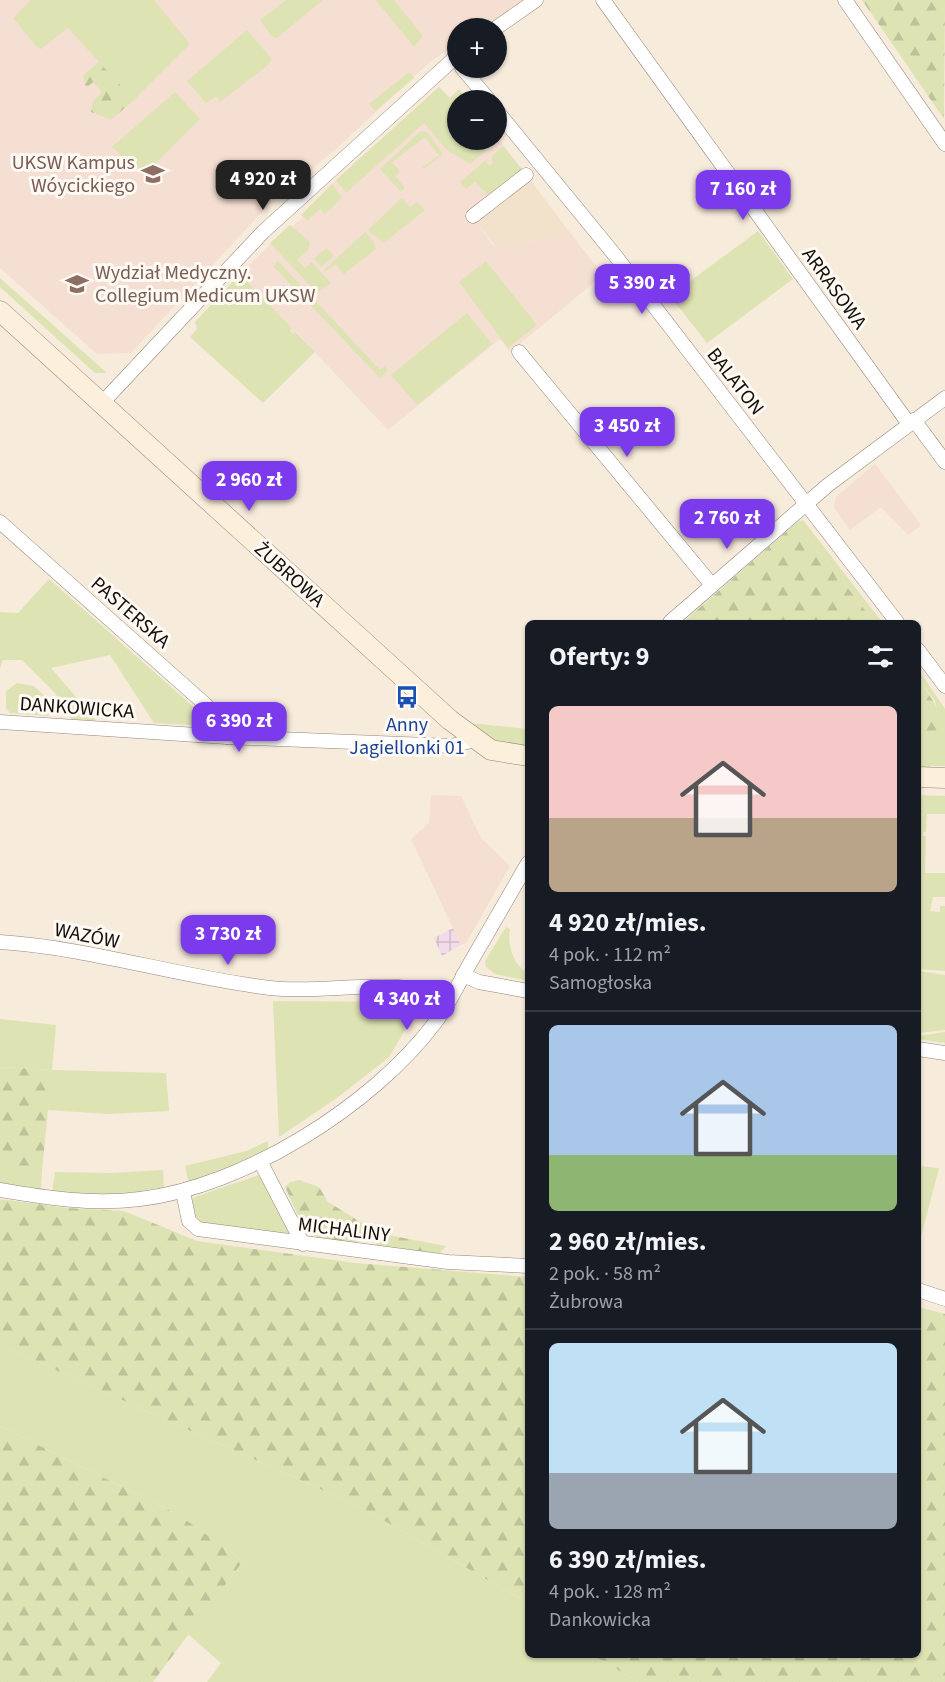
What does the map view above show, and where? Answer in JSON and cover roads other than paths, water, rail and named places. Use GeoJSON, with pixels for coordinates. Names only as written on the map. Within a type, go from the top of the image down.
{"type":"FeatureCollection","features":[{"type":"Feature","properties":{"kind":"street"},"geometry":{"type":"LineString","coordinates":[[507,20],[536,0]]}},
{"type":"Feature","properties":{"kind":"street","name":"ARRASOWA"},"geometry":{"type":"LineString","coordinates":[[603,0],[912,422],[945,462]]}},
{"type":"Feature","properties":{"kind":"street"},"geometry":{"type":"LineString","coordinates":[[844,0],[945,144]]}},
{"type":"Feature","properties":{"kind":"street"},"geometry":{"type":"LineString","coordinates":[[101,404],[263,232],[447,70]]}},
{"type":"Feature","properties":{"kind":"street"},"geometry":{"type":"LineString","coordinates":[[471,78],[481,90]]}},
{"type":"Feature","properties":{"kind":"street","name":"BALATON"},"geometry":{"type":"LineString","coordinates":[[507,123],[614,254],[895,620]]}},
{"type":"Feature","properties":{"kind":"street"},"geometry":{"type":"LineString","coordinates":[[473,216],[526,175]]}},
{"type":"Feature","properties":{"kind":"street","name":"ŻUBROWA"},"geometry":{"type":"LineString","coordinates":[[0,311],[474,740],[491,750],[525,756]]}},
{"type":"Feature","properties":{"kind":"street"},"geometry":{"type":"LineString","coordinates":[[519,352],[711,584]]}},
{"type":"Feature","properties":{"kind":"street"},"geometry":{"type":"LineString","coordinates":[[672,620],[828,484],[945,398]]}},
{"type":"Feature","properties":{"kind":"street","name":"PASTERSKA"},"geometry":{"type":"LineString","coordinates":[[0,522],[206,705],[227,737]]}},
{"type":"Feature","properties":{"kind":"street"},"geometry":{"type":"LineString","coordinates":[[921,654],[945,686]]}},
{"type":"Feature","properties":{"kind":"street","name":"DANKOWICKA"},"geometry":{"type":"LineString","coordinates":[[0,722],[227,737],[452,747],[474,740]]}},
{"type":"Feature","properties":{"kind":"street"},"geometry":{"type":"LineString","coordinates":[[921,777],[945,778]]}},
{"type":"Feature","properties":{"kind":"street"},"geometry":{"type":"LineString","coordinates":[[0,1190],[60,1200],[105,1201],[140,1200],[183,1192],[222,1179],[260,1161],[360,1100],[398,1066],[434,1024],[525,868]]}},
{"type":"Feature","properties":{"kind":"street","name":"WAZÓW"},"geometry":{"type":"LineString","coordinates":[[0,942],[42,946],[250,985],[274,988],[422,988],[450,999]]}},
{"type":"Feature","properties":{"kind":"street"},"geometry":{"type":"LineString","coordinates":[[463,975],[479,982],[525,990]]}},
{"type":"Feature","properties":{"kind":"street"},"geometry":{"type":"LineString","coordinates":[[921,1049],[945,1053]]}},
{"type":"Feature","properties":{"kind":"street"},"geometry":{"type":"LineString","coordinates":[[260,1161],[303,1244]]}},
{"type":"Feature","properties":{"kind":"street","name":"MICHALINY"},"geometry":{"type":"LineString","coordinates":[[183,1192],[189,1221],[194,1227],[303,1244],[448,1262],[525,1266]]}},
{"type":"Feature","properties":{"kind":"street"},"geometry":{"type":"LineString","coordinates":[[921,1291],[945,1299]]}},
{"type":"Feature","properties":{"kind":"place","name":"UKSW Kampus Wóycickiego"},"geometry":{"type":"Point","coordinates":[153,174]}},
{"type":"Feature","properties":{"kind":"place","name":"Wydział Medyczny. Collegium Medicum UKSW"},"geometry":{"type":"Point","coordinates":[77,284]}},
{"type":"Feature","properties":{"kind":"place","name":"Anny Jagiellonki 01"},"geometry":{"type":"Point","coordinates":[407,697]}}]}
